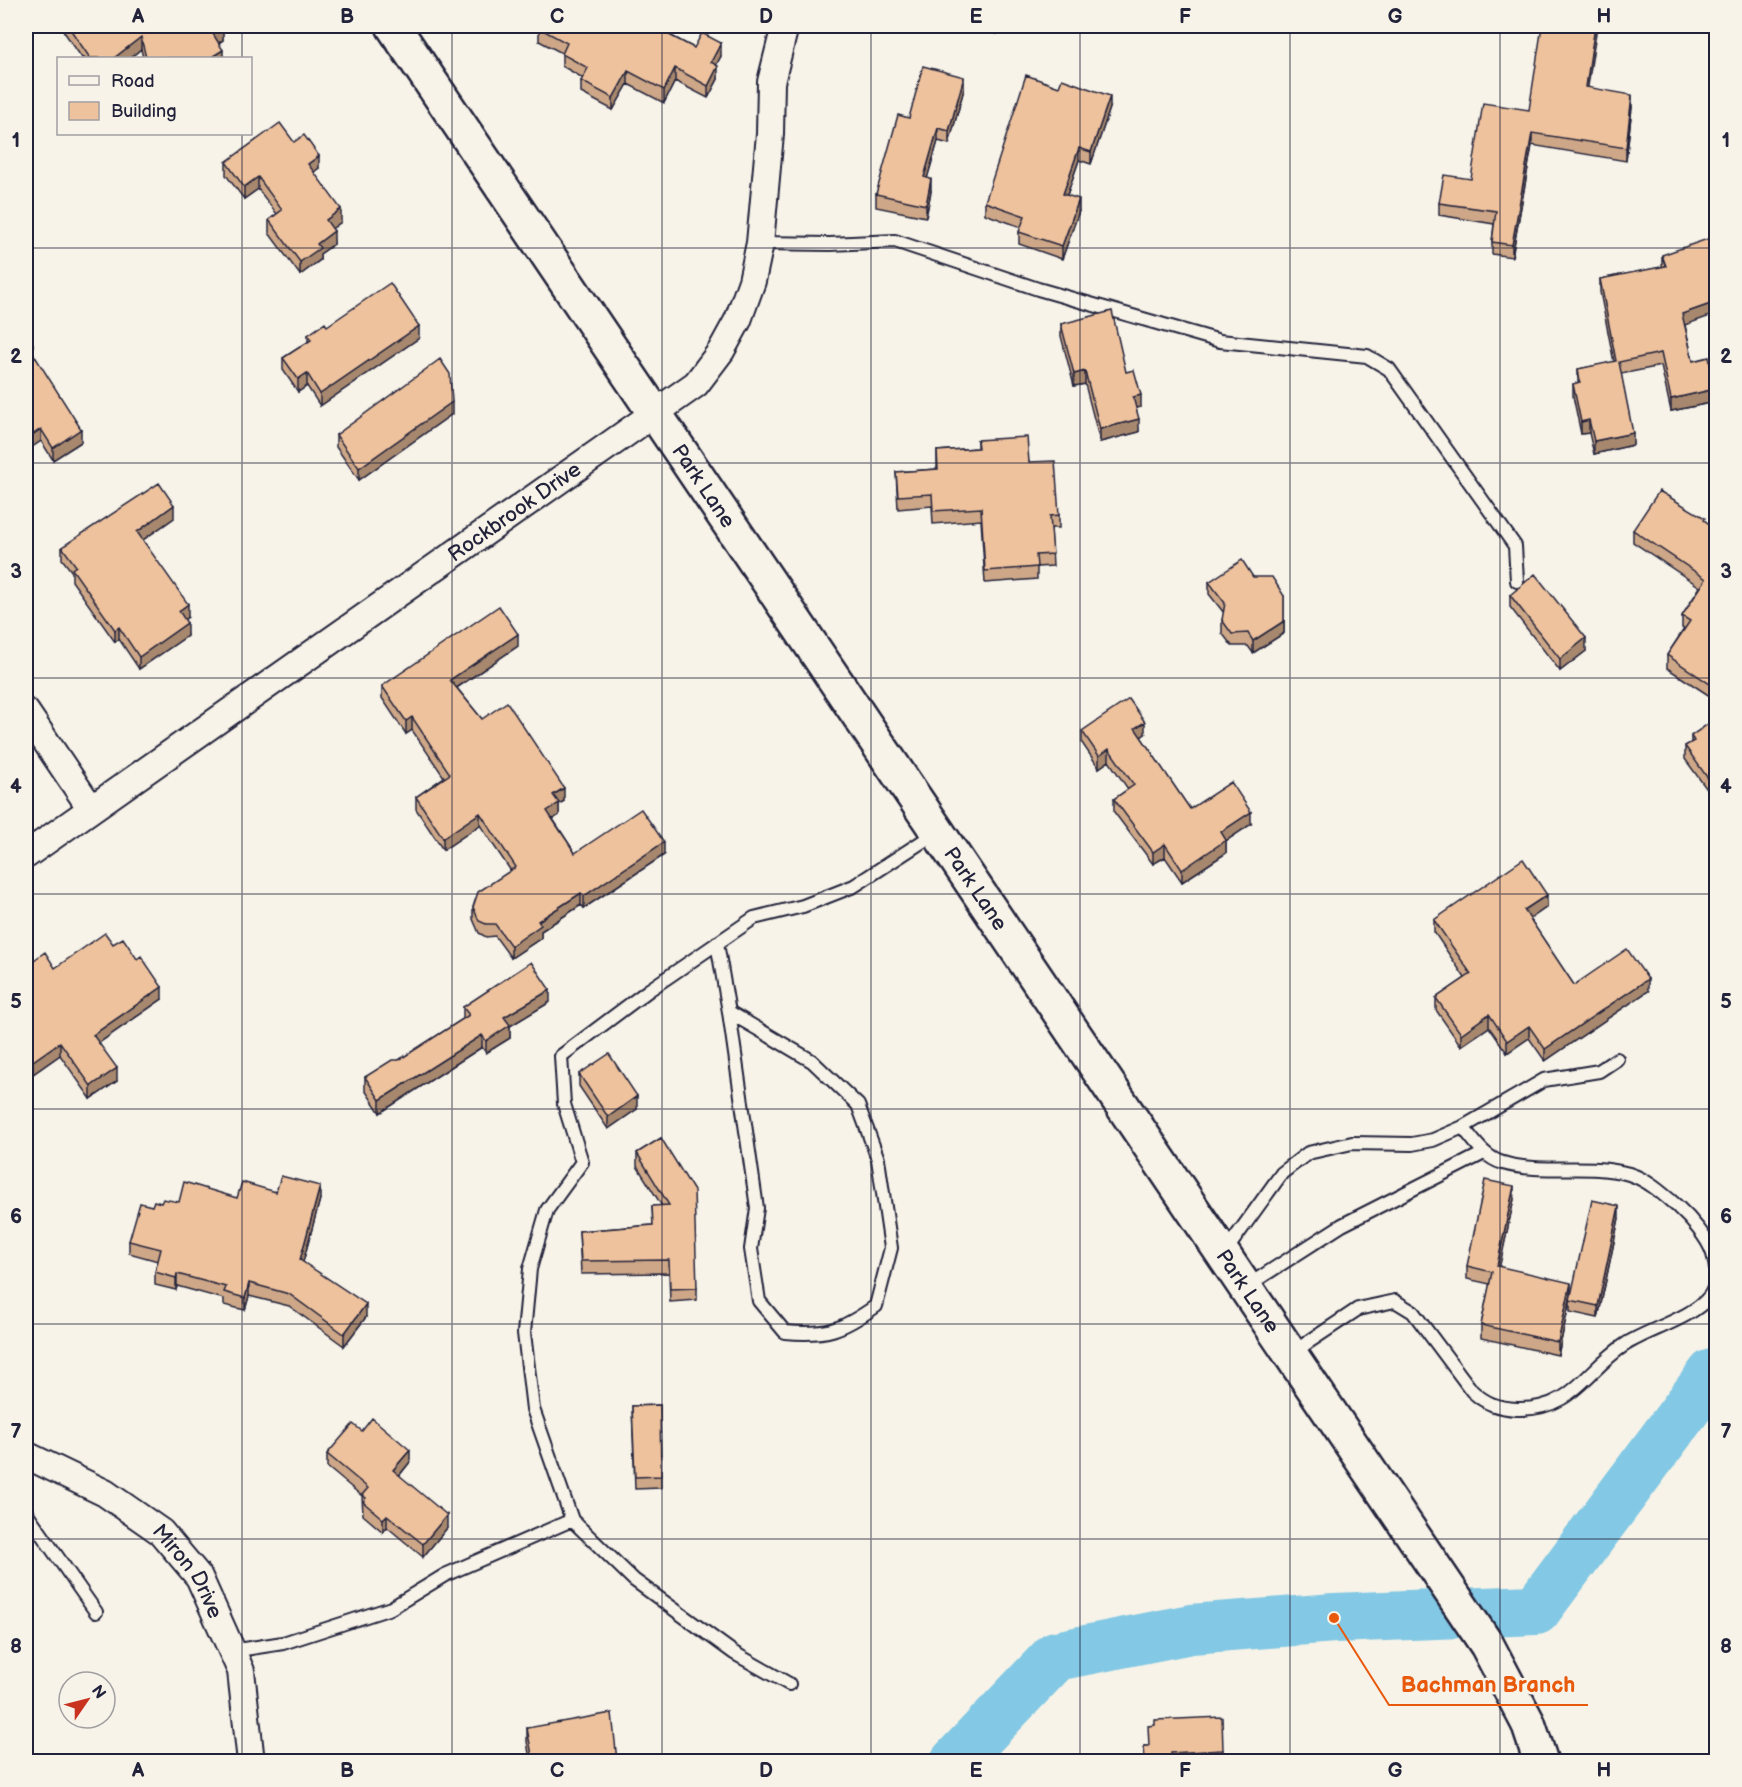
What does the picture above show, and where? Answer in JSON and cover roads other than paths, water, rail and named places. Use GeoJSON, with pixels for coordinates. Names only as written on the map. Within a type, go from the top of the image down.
{"type":"FeatureCollection","features":[{"type":"Feature","properties":{"kind":"street","name":"Park Lane"},"geometry":{"type":"LineString","coordinates":[[393,26],[1487,1644],[1523,1713],[1541,1761]]}},
{"type":"Feature","properties":{"kind":"street","name":"Rockbrook Drive"},"geometry":{"type":"LineString","coordinates":[[26,855],[90,807],[696,384],[721,351],[738,320],[752,281],[760,243],[770,134],[771,82],[785,26]]}},
{"type":"Feature","properties":{"kind":"street"},"geometry":{"type":"LineString","coordinates":[[26,712],[90,807]]}},
{"type":"Feature","properties":{"kind":"street","name":"Miron Drive"},"geometry":{"type":"LineString","coordinates":[[27,1459],[105,1493],[161,1532],[199,1577],[242,1671],[251,1761]]}},
{"type":"Feature","properties":{"kind":"lane"},"geometry":{"type":"LineString","coordinates":[[760,243],[830,244],[895,241],[1038,289],[1220,340],[1327,351],[1373,359],[1389,369],[1515,546],[1517,581]]}},
{"type":"Feature","properties":{"kind":"lane"},"geometry":{"type":"LineString","coordinates":[[789,1683],[734,1653],[634,1580],[572,1520],[533,1409],[524,1332],[530,1269],[547,1210],[582,1162],[564,1104],[561,1056],[754,918],[803,906],[854,886],[938,831]]}},
{"type":"Feature","properties":{"kind":"lane"},"geometry":{"type":"LineString","coordinates":[[717,943],[757,1208],[751,1249],[759,1300],[785,1332],[816,1335],[850,1325],[876,1306],[891,1248],[878,1160],[858,1105],[812,1061],[729,1012]]}},
{"type":"Feature","properties":{"kind":"lane"},"geometry":{"type":"LineString","coordinates":[[1224,1253],[1282,1173],[1308,1154],[1352,1143],[1412,1144],[1433,1140],[1463,1127],[1545,1080],[1599,1071],[1617,1059]]}},
{"type":"Feature","properties":{"kind":"lane"},"geometry":{"type":"LineString","coordinates":[[1290,1355],[1358,1308],[1395,1301],[1413,1312],[1472,1391],[1484,1402],[1502,1408],[1524,1409],[1561,1400],[1624,1345],[1697,1308],[1709,1297],[1716,1285],[1716,1268],[1712,1250],[1687,1215],[1655,1188],[1631,1175],[1608,1170],[1534,1168],[1501,1163],[1484,1153],[1463,1127]]}},
{"type":"Feature","properties":{"kind":"lane"},"geometry":{"type":"LineString","coordinates":[[1247,1287],[1342,1225],[1484,1153]]}},
{"type":"Feature","properties":{"kind":"lane"},"geometry":{"type":"LineString","coordinates":[[26,1512],[96,1612]]}},
{"type":"Feature","properties":{"kind":"lane"},"geometry":{"type":"LineString","coordinates":[[232,1651],[283,1643],[391,1608],[445,1575],[572,1520]]}},
{"type":"Feature","properties":{"kind":"waterway"},"geometry":{"type":"LineString","coordinates":[[955,1762],[1056,1656],[1191,1629],[1334,1618],[1536,1610],[1712,1374],[1716,1374]]}},
{"type":"Feature","properties":{"kind":"place","name":"Bachman Branch"},"geometry":{"type":"Point","coordinates":[1334,1618]}}]}
